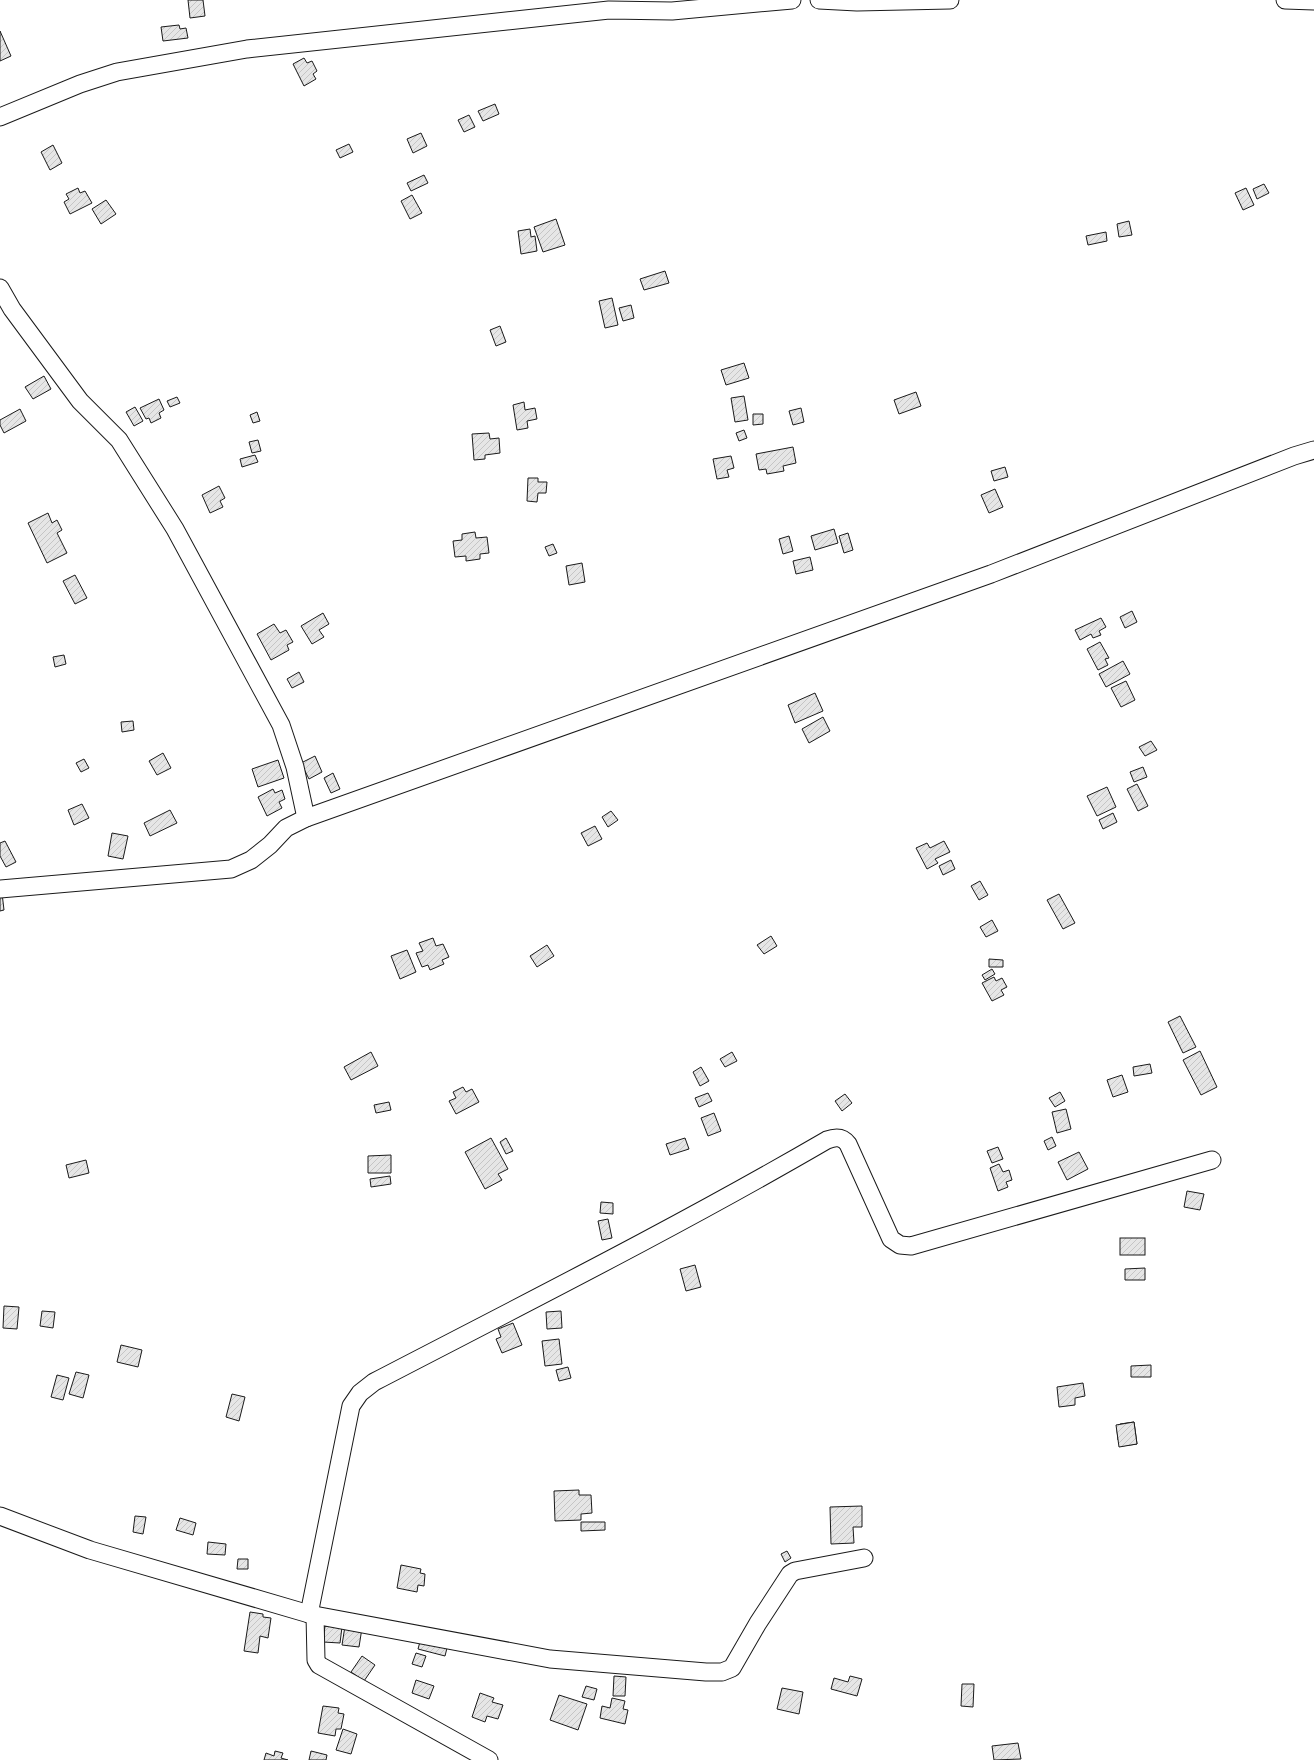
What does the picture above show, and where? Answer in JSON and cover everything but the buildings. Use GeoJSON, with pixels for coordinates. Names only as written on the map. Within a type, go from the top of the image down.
{"type":"FeatureCollection","features":[{"type":"Feature","properties":{"kind":"street"},"geometry":{"type":"LineString","coordinates":[[0,117],[80,84],[117,72],[247,49],[609,10],[672,11],[792,0]]}},
{"type":"Feature","properties":{"kind":"street"},"geometry":{"type":"LineString","coordinates":[[819,0],[857,2],[950,0]]}},
{"type":"Feature","properties":{"kind":"street"},"geometry":{"type":"LineString","coordinates":[[1285,0],[1314,1]]}},
{"type":"Feature","properties":{"kind":"street"},"geometry":{"type":"LineString","coordinates":[[0,288],[12,309],[80,401],[119,440],[175,529],[281,725],[296,767],[306,818]]}},
{"type":"Feature","properties":{"kind":"street"},"geometry":{"type":"LineString","coordinates":[[0,889],[231,869],[251,860],[270,845],[286,828],[306,818],[991,574],[1294,456],[1314,450]]}},
{"type":"Feature","properties":{"kind":"street"},"geometry":{"type":"LineString","coordinates":[[489,1760],[319,1665],[316,1660],[312,1614],[351,1406],[360,1393],[374,1382],[616,1257],[764,1177],[826,1140],[836,1137],[842,1138],[848,1144],[891,1238],[900,1246],[911,1246],[1212,1160]]}},
{"type":"Feature","properties":{"kind":"street"},"geometry":{"type":"LineString","coordinates":[[0,1516],[90,1550],[312,1614],[550,1659],[722,1672],[732,1668],[758,1623],[790,1574],[795,1571],[864,1558]]}}]}
